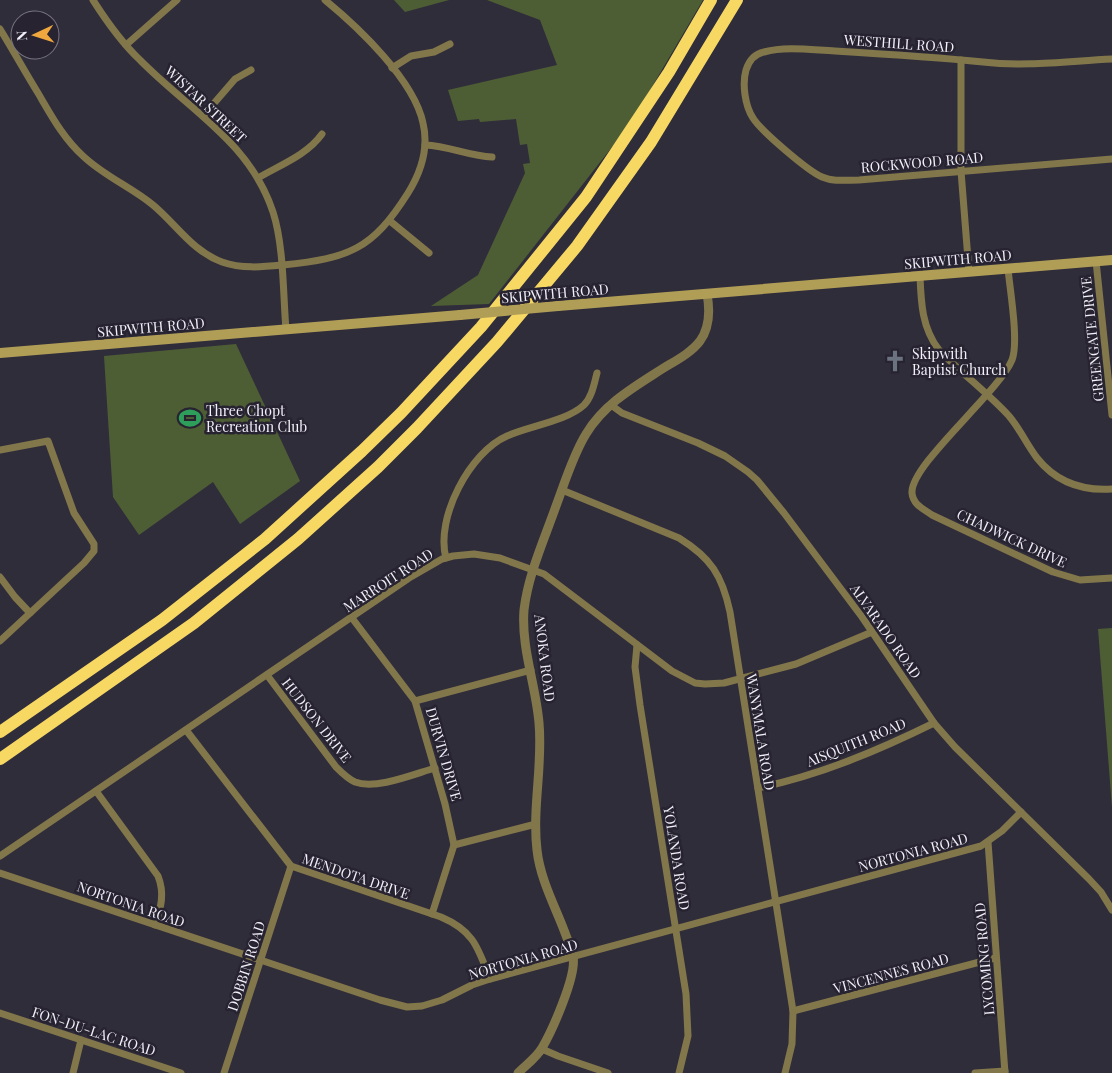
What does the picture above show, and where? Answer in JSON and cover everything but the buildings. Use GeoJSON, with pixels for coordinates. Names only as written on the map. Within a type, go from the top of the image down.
{"type":"FeatureCollection","features":[{"type":"Feature","properties":{"kind":"highway"},"geometry":{"type":"LineString","coordinates":[[0,732],[162,620],[257,545],[362,451],[401,413],[481,327],[586,197],[669,72],[711,0]]}},
{"type":"Feature","properties":{"kind":"highway"},"geometry":{"type":"LineString","coordinates":[[0,759],[132,668],[209,611],[298,539],[378,467],[417,428],[497,342],[577,246],[651,142],[736,0]]}},
{"type":"Feature","properties":{"kind":"main road","name":"SKIPWITH ROAD"},"geometry":{"type":"LineString","coordinates":[[0,353],[1112,260]]}},
{"type":"Feature","properties":{"kind":"street","name":"WISTAR STREET"},"geometry":{"type":"LineString","coordinates":[[93,0],[106,21],[126,45],[149,69],[234,144],[251,166],[274,214],[279,242],[286,330]]}},
{"type":"Feature","properties":{"kind":"street"},"geometry":{"type":"LineString","coordinates":[[126,45],[177,0]]}},
{"type":"Feature","properties":{"kind":"street"},"geometry":{"type":"LineString","coordinates":[[0,29],[59,128],[71,144],[96,168],[152,204],[194,245],[212,258],[235,265],[251,267],[281,265],[323,260],[343,254],[365,243],[390,220],[418,174],[426,145],[424,123],[412,94],[363,33],[325,0]]}},
{"type":"Feature","properties":{"kind":"street"},"geometry":{"type":"LineString","coordinates":[[392,68],[411,56],[434,52],[450,44]]}},
{"type":"Feature","properties":{"kind":"street","name":"WESTHILL ROAD"},"geometry":{"type":"LineString","coordinates":[[755,121],[747,102],[744,76],[752,59],[762,52],[791,49],[1024,64],[1112,59]]}},
{"type":"Feature","properties":{"kind":"street"},"geometry":{"type":"LineString","coordinates":[[961,60],[961,171],[969,272]]}},
{"type":"Feature","properties":{"kind":"street"},"geometry":{"type":"LineString","coordinates":[[203,116],[235,79],[251,70]]}},
{"type":"Feature","properties":{"kind":"street","name":"ROCKWOOD ROAD"},"geometry":{"type":"LineString","coordinates":[[755,121],[792,156],[813,172],[830,180],[859,180],[1112,159]]}},
{"type":"Feature","properties":{"kind":"street"},"geometry":{"type":"LineString","coordinates":[[258,178],[306,150],[316,143],[322,134]]}},
{"type":"Feature","properties":{"kind":"street"},"geometry":{"type":"LineString","coordinates":[[426,145],[440,146],[472,155],[492,157]]}},
{"type":"Feature","properties":{"kind":"street"},"geometry":{"type":"LineString","coordinates":[[390,220],[429,253]]}},
{"type":"Feature","properties":{"kind":"street","name":"GREENGATE DRIVE"},"geometry":{"type":"LineString","coordinates":[[1096,261],[1112,415]]}},
{"type":"Feature","properties":{"kind":"street"},"geometry":{"type":"LineString","coordinates":[[986,395],[1008,367],[1014,349],[1008,269]]}},
{"type":"Feature","properties":{"kind":"street"},"geometry":{"type":"LineString","coordinates":[[920,276],[924,318],[932,341],[955,366],[1010,417],[1038,458],[1056,476],[1066,482],[1084,488],[1100,490],[1112,488]]}},
{"type":"Feature","properties":{"kind":"street","name":"ANOKA ROAD"},"geometry":{"type":"LineString","coordinates":[[518,1073],[542,1049],[568,988],[572,971],[572,957],[537,849],[536,824],[540,740],[537,704],[524,624],[526,600],[533,571],[562,490],[586,433],[602,413],[623,394],[690,351],[701,340],[708,325],[707,294]]}},
{"type":"Feature","properties":{"kind":"street"},"geometry":{"type":"LineString","coordinates":[[446,558],[444,534],[449,509],[469,472],[484,451],[508,435],[579,410],[590,398],[596,374]]}},
{"type":"Feature","properties":{"kind":"street","name":"CHADWICK DRIVE"},"geometry":{"type":"LineString","coordinates":[[986,395],[929,460],[913,485],[912,495],[920,507],[932,515],[1053,572],[1080,580],[1112,578]]}},
{"type":"Feature","properties":{"kind":"street","name":"ALVARADO ROAD"},"geometry":{"type":"LineString","coordinates":[[611,405],[629,415],[698,442],[725,456],[748,472],[763,487],[872,632],[934,723],[955,748],[1095,885],[1108,901],[1112,910]]}},
{"type":"Feature","properties":{"kind":"street"},"geometry":{"type":"LineString","coordinates":[[0,450],[48,441],[74,513],[94,544],[92,554],[0,641]]}},
{"type":"Feature","properties":{"kind":"street","name":"WANYMALA ROAD"},"geometry":{"type":"LineString","coordinates":[[562,490],[673,535],[696,548],[717,572],[726,595],[794,1011],[792,1044],[785,1073]]}},
{"type":"Feature","properties":{"kind":"street","name":"MARROIT ROAD"},"geometry":{"type":"LineString","coordinates":[[0,856],[428,566],[446,558],[474,554],[488,555],[544,574],[672,671],[695,683],[717,684],[796,664],[872,632]]}},
{"type":"Feature","properties":{"kind":"street"},"geometry":{"type":"LineString","coordinates":[[0,577],[15,598],[30,613]]}},
{"type":"Feature","properties":{"kind":"street","name":"DURVIN DRIVE"},"geometry":{"type":"LineString","coordinates":[[352,618],[415,701],[435,768],[454,845]]}},
{"type":"Feature","properties":{"kind":"street","name":"YOLANDA ROAD"},"geometry":{"type":"LineString","coordinates":[[637,645],[635,667],[640,705],[686,994],[689,1027],[686,1048],[679,1073]]}},
{"type":"Feature","properties":{"kind":"street"},"geometry":{"type":"LineString","coordinates":[[415,701],[531,670]]}},
{"type":"Feature","properties":{"kind":"street","name":"HUDSON DRIVE"},"geometry":{"type":"LineString","coordinates":[[267,675],[336,767],[354,782],[374,784],[435,768]]}},
{"type":"Feature","properties":{"kind":"street","name":"AISQUITH ROAD"},"geometry":{"type":"LineString","coordinates":[[758,788],[846,763],[934,723]]}},
{"type":"Feature","properties":{"kind":"street","name":"MENDOTA DRIVE"},"geometry":{"type":"LineString","coordinates":[[186,730],[291,866],[448,920],[466,932],[479,951],[490,979]]}},
{"type":"Feature","properties":{"kind":"street"},"geometry":{"type":"LineString","coordinates":[[96,791],[158,876],[163,899],[155,925]]}},
{"type":"Feature","properties":{"kind":"street","name":"NORTONIA ROAD"},"geometry":{"type":"LineString","coordinates":[[0,873],[380,1000],[408,1007],[432,1004],[472,985],[490,979],[981,846],[1002,831],[1021,812]]}},
{"type":"Feature","properties":{"kind":"street"},"geometry":{"type":"LineString","coordinates":[[432,914],[454,845],[536,824]]}},
{"type":"Feature","properties":{"kind":"street","name":"LYCOMING ROAD"},"geometry":{"type":"LineString","coordinates":[[988,842],[995,958],[1005,1072]]}},
{"type":"Feature","properties":{"kind":"street","name":"DOBBIN ROAD"},"geometry":{"type":"LineString","coordinates":[[224,1073],[291,866]]}},
{"type":"Feature","properties":{"kind":"street","name":"VINCENNES ROAD"},"geometry":{"type":"LineString","coordinates":[[794,1011],[995,958]]}},
{"type":"Feature","properties":{"kind":"street","name":"FON-DU-LAC ROAD"},"geometry":{"type":"LineString","coordinates":[[0,1013],[181,1073]]}},
{"type":"Feature","properties":{"kind":"street"},"geometry":{"type":"LineString","coordinates":[[73,1073],[81,1040]]}},
{"type":"Feature","properties":{"kind":"street"},"geometry":{"type":"LineString","coordinates":[[542,1049],[608,1073]]}},
{"type":"Feature","properties":{"kind":"street"},"geometry":{"type":"LineString","coordinates":[[975,1073],[1005,1072]]}},
{"type":"Feature","properties":{"kind":"green space"},"geometry":{"type":"Polygon","coordinates":[[[394,0],[449,0],[405,12],[394,0]]]}},
{"type":"Feature","properties":{"kind":"green space"},"geometry":{"type":"Polygon","coordinates":[[[487,0],[703,0],[630,124],[489,304],[431,306],[478,275],[525,173],[523,164],[530,163],[527,144],[520,145],[516,119],[480,122],[479,119],[458,121],[448,90],[557,65],[540,20],[487,0]]]}},
{"type":"Feature","properties":{"kind":"green space","name":"Three Chopt Recreation Club"},"geometry":{"type":"Polygon","coordinates":[[[236,344],[300,481],[240,524],[213,482],[139,535],[113,497],[104,356],[236,344]]]}},
{"type":"Feature","properties":{"kind":"green space"},"geometry":{"type":"Polygon","coordinates":[[[1112,628],[1112,807],[1098,629],[1112,628]]]}},
{"type":"Feature","properties":{"kind":"place","name":"Skipwith Baptist Church"},"geometry":{"type":"Point","coordinates":[895,361]}},
{"type":"Feature","properties":{"kind":"place","name":"Three Chopt Recreation Club"},"geometry":{"type":"Point","coordinates":[190,418]}}]}
